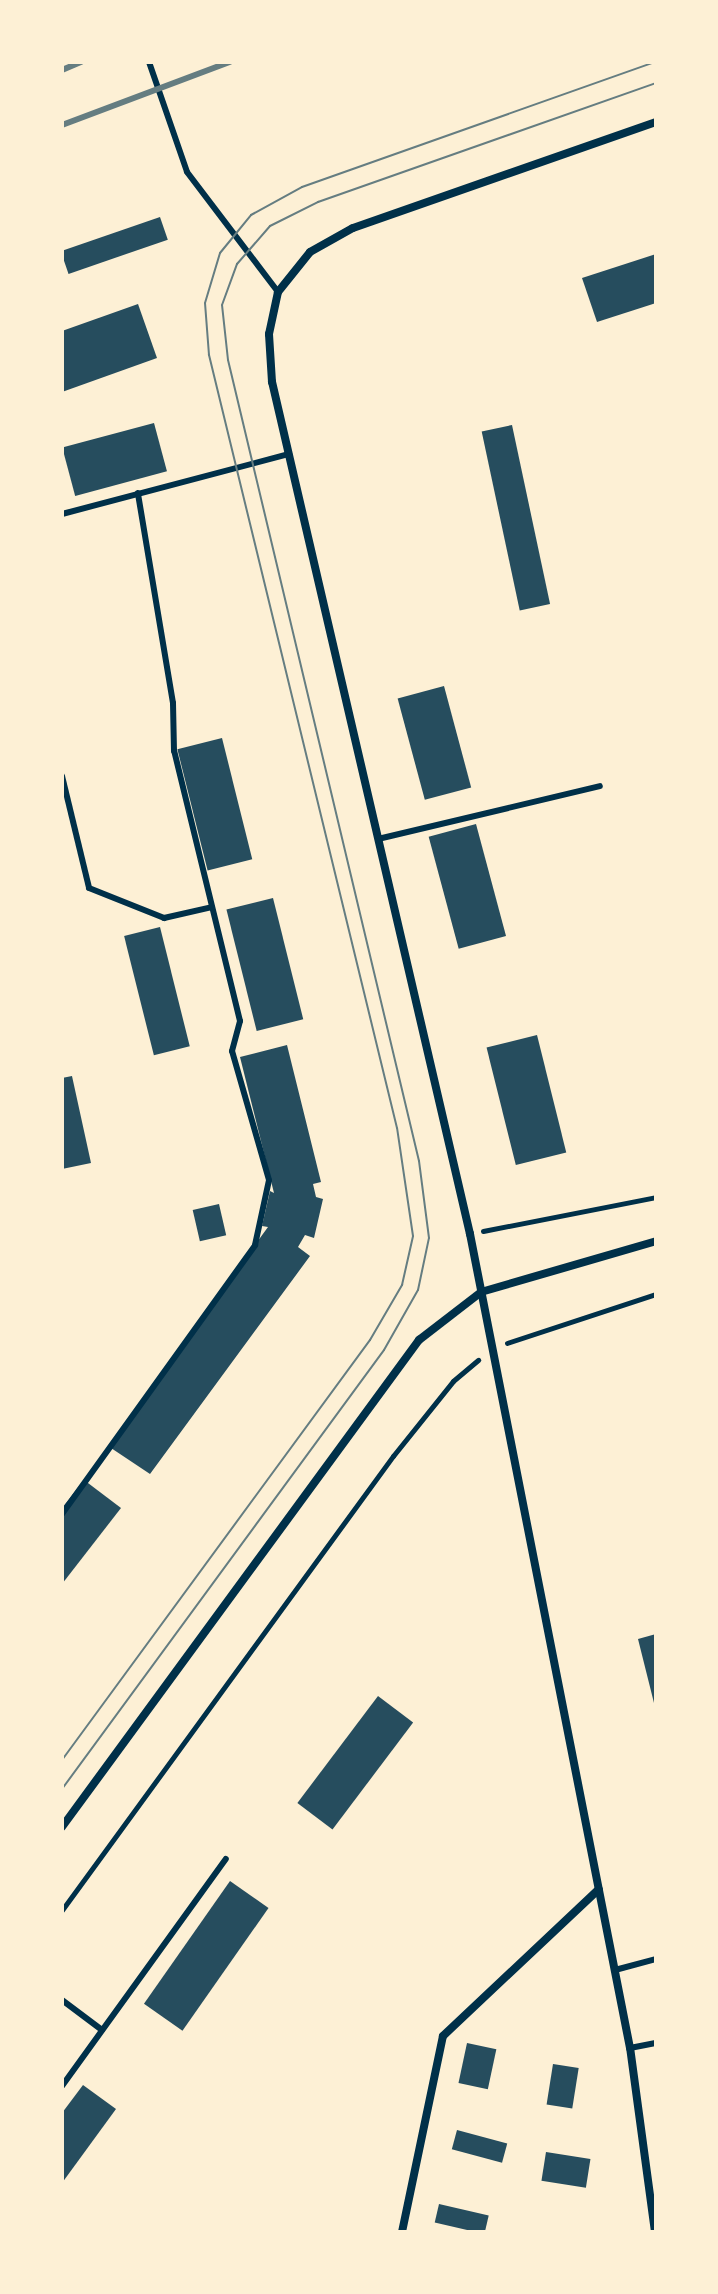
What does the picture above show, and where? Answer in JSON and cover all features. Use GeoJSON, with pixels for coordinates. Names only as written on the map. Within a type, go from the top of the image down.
{"type":"FeatureCollection","features":[{"type":"Feature","properties":{"kind":"street"},"geometry":{"type":"LineString","coordinates":[[655,2232],[630,2048],[470,1234],[272,382],[269,334],[278,292],[310,252],[353,228],[656,122]]}},
{"type":"Feature","properties":{"kind":"street"},"geometry":{"type":"LineString","coordinates":[[62,1827],[419,1340],[481,1292],[656,1241]]}},
{"type":"Feature","properties":{"kind":"street"},"geometry":{"type":"LineString","coordinates":[[402,2232],[443,2036],[599,1889]]}},
{"type":"Feature","properties":{"kind":"lane"},"geometry":{"type":"LineString","coordinates":[[149,62],[187,172],[278,292]]}},
{"type":"Feature","properties":{"kind":"lane"},"geometry":{"type":"LineString","coordinates":[[62,514],[289,454]]}},
{"type":"Feature","properties":{"kind":"lane"},"geometry":{"type":"LineString","coordinates":[[62,1514],[255,1245],[269,1180],[232,1051],[240,1021],[174,751],[173,703],[138,493]]}},
{"type":"Feature","properties":{"kind":"lane"},"geometry":{"type":"LineString","coordinates":[[62,776],[89,888],[164,918],[212,907]]}},
{"type":"Feature","properties":{"kind":"lane"},"geometry":{"type":"LineString","coordinates":[[378,839],[600,786]]}},
{"type":"Feature","properties":{"kind":"lane"},"geometry":{"type":"LineString","coordinates":[[62,2086],[226,1859]]}},
{"type":"Feature","properties":{"kind":"lane"},"geometry":{"type":"LineString","coordinates":[[615,1970],[656,1959]]}},
{"type":"Feature","properties":{"kind":"lane"},"geometry":{"type":"LineString","coordinates":[[62,2000],[102,2030]]}},
{"type":"Feature","properties":{"kind":"lane"},"geometry":{"type":"LineString","coordinates":[[630,2048],[656,2043]]}},
{"type":"Feature","properties":{"kind":"path"},"geometry":{"type":"LineString","coordinates":[[470,1234],[656,1197]]}},
{"type":"Feature","properties":{"kind":"path"},"geometry":{"type":"LineString","coordinates":[[62,1910],[393,1456],[453,1381],[492,1349],[656,1294]]}},
{"type":"Feature","properties":{"kind":"building"},"geometry":{"type":"Polygon","coordinates":[[[160,217],[168,240],[69,274],[62,251],[160,217]]]}},
{"type":"Feature","properties":{"kind":"building"},"geometry":{"type":"Polygon","coordinates":[[[656,254],[656,303],[597,322],[582,278],[656,254]]]}},
{"type":"Feature","properties":{"kind":"building"},"geometry":{"type":"Polygon","coordinates":[[[138,304],[157,358],[62,392],[62,331],[138,304]]]}},
{"type":"Feature","properties":{"kind":"building"},"geometry":{"type":"Polygon","coordinates":[[[154,423],[167,471],[75,496],[62,448],[154,423]]]}},
{"type":"Feature","properties":{"kind":"building"},"geometry":{"type":"Polygon","coordinates":[[[512,425],[550,604],[520,610],[482,431],[512,425]]]}},
{"type":"Feature","properties":{"kind":"building"},"geometry":{"type":"Polygon","coordinates":[[[444,686],[471,787],[425,800],[398,698],[444,686]]]}},
{"type":"Feature","properties":{"kind":"building"},"geometry":{"type":"Polygon","coordinates":[[[222,738],[252,859],[208,870],[177,749],[222,738]]]}},
{"type":"Feature","properties":{"kind":"building"},"geometry":{"type":"Polygon","coordinates":[[[476,824],[506,936],[459,949],[429,837],[476,824]]]}},
{"type":"Feature","properties":{"kind":"building"},"geometry":{"type":"Polygon","coordinates":[[[273,898],[303,1019],[257,1031],[226,910],[273,898]]]}},
{"type":"Feature","properties":{"kind":"building"},"geometry":{"type":"Polygon","coordinates":[[[160,927],[190,1046],[154,1055],[124,936],[160,927]]]}},
{"type":"Feature","properties":{"kind":"building"},"geometry":{"type":"Polygon","coordinates":[[[537,1035],[566,1152],[516,1165],[487,1048],[537,1035]]]}},
{"type":"Feature","properties":{"kind":"building"},"geometry":{"type":"Polygon","coordinates":[[[287,1045],[321,1182],[313,1184],[316,1197],[323,1199],[314,1238],[305,1235],[298,1247],[310,1256],[150,1474],[108,1446],[268,1227],[262,1226],[270,1191],[274,1193],[240,1057],[287,1045]]]}},
{"type":"Feature","properties":{"kind":"building"},"geometry":{"type":"Polygon","coordinates":[[[72,1076],[91,1163],[62,1169],[62,1078],[72,1076]]]}},
{"type":"Feature","properties":{"kind":"building"},"geometry":{"type":"Polygon","coordinates":[[[219,1204],[226,1235],[200,1241],[193,1210],[219,1204]]]}},
{"type":"Feature","properties":{"kind":"building"},"geometry":{"type":"Polygon","coordinates":[[[84,1480],[121,1508],[62,1584],[62,1508],[84,1480]]]}},
{"type":"Feature","properties":{"kind":"building"},"geometry":{"type":"Polygon","coordinates":[[[656,1634],[656,1707],[655,1707],[638,1639],[656,1634]]]}},
{"type":"Feature","properties":{"kind":"building"},"geometry":{"type":"Polygon","coordinates":[[[378,1696],[413,1722],[332,1829],[297,1803],[378,1696]]]}},
{"type":"Feature","properties":{"kind":"building"},"geometry":{"type":"Polygon","coordinates":[[[230,1881],[269,1908],[182,2031],[144,2004],[230,1881]]]}},
{"type":"Feature","properties":{"kind":"building"},"geometry":{"type":"Polygon","coordinates":[[[467,2043],[496,2049],[488,2089],[458,2083],[467,2043]]]}},
{"type":"Feature","properties":{"kind":"building"},"geometry":{"type":"Polygon","coordinates":[[[553,2064],[579,2068],[572,2109],[547,2104],[553,2064]]]}},
{"type":"Feature","properties":{"kind":"building"},"geometry":{"type":"Polygon","coordinates":[[[83,2085],[116,2109],[62,2183],[62,2113],[83,2085]]]}},
{"type":"Feature","properties":{"kind":"building"},"geometry":{"type":"Polygon","coordinates":[[[457,2130],[507,2143],[502,2163],[452,2149],[457,2130]]]}},
{"type":"Feature","properties":{"kind":"building"},"geometry":{"type":"Polygon","coordinates":[[[546,2152],[590,2159],[586,2188],[541,2181],[546,2152]]]}},
{"type":"Feature","properties":{"kind":"building"},"geometry":{"type":"Polygon","coordinates":[[[439,2204],[489,2215],[485,2232],[435,2223],[439,2204]]]}},
{"type":"Feature","properties":{"kind":"tram line"},"geometry":{"type":"LineString","coordinates":[[62,1760],[370,1340],[402,1285],[413,1236],[397,1128],[209,355],[205,303],[220,253],[251,215],[302,187],[655,62]]}},
{"type":"Feature","properties":{"kind":"tram line"},"geometry":{"type":"LineString","coordinates":[[62,1789],[384,1350],[418,1290],[429,1238],[419,1161],[228,360],[222,305],[237,264],[270,226],[318,202],[656,83]]}},
{"type":"Feature","properties":{"kind":"railway"},"geometry":{"type":"LineString","coordinates":[[62,70],[81,62]]}},
{"type":"Feature","properties":{"kind":"railway"},"geometry":{"type":"LineString","coordinates":[[62,125],[230,62]]}}]}
